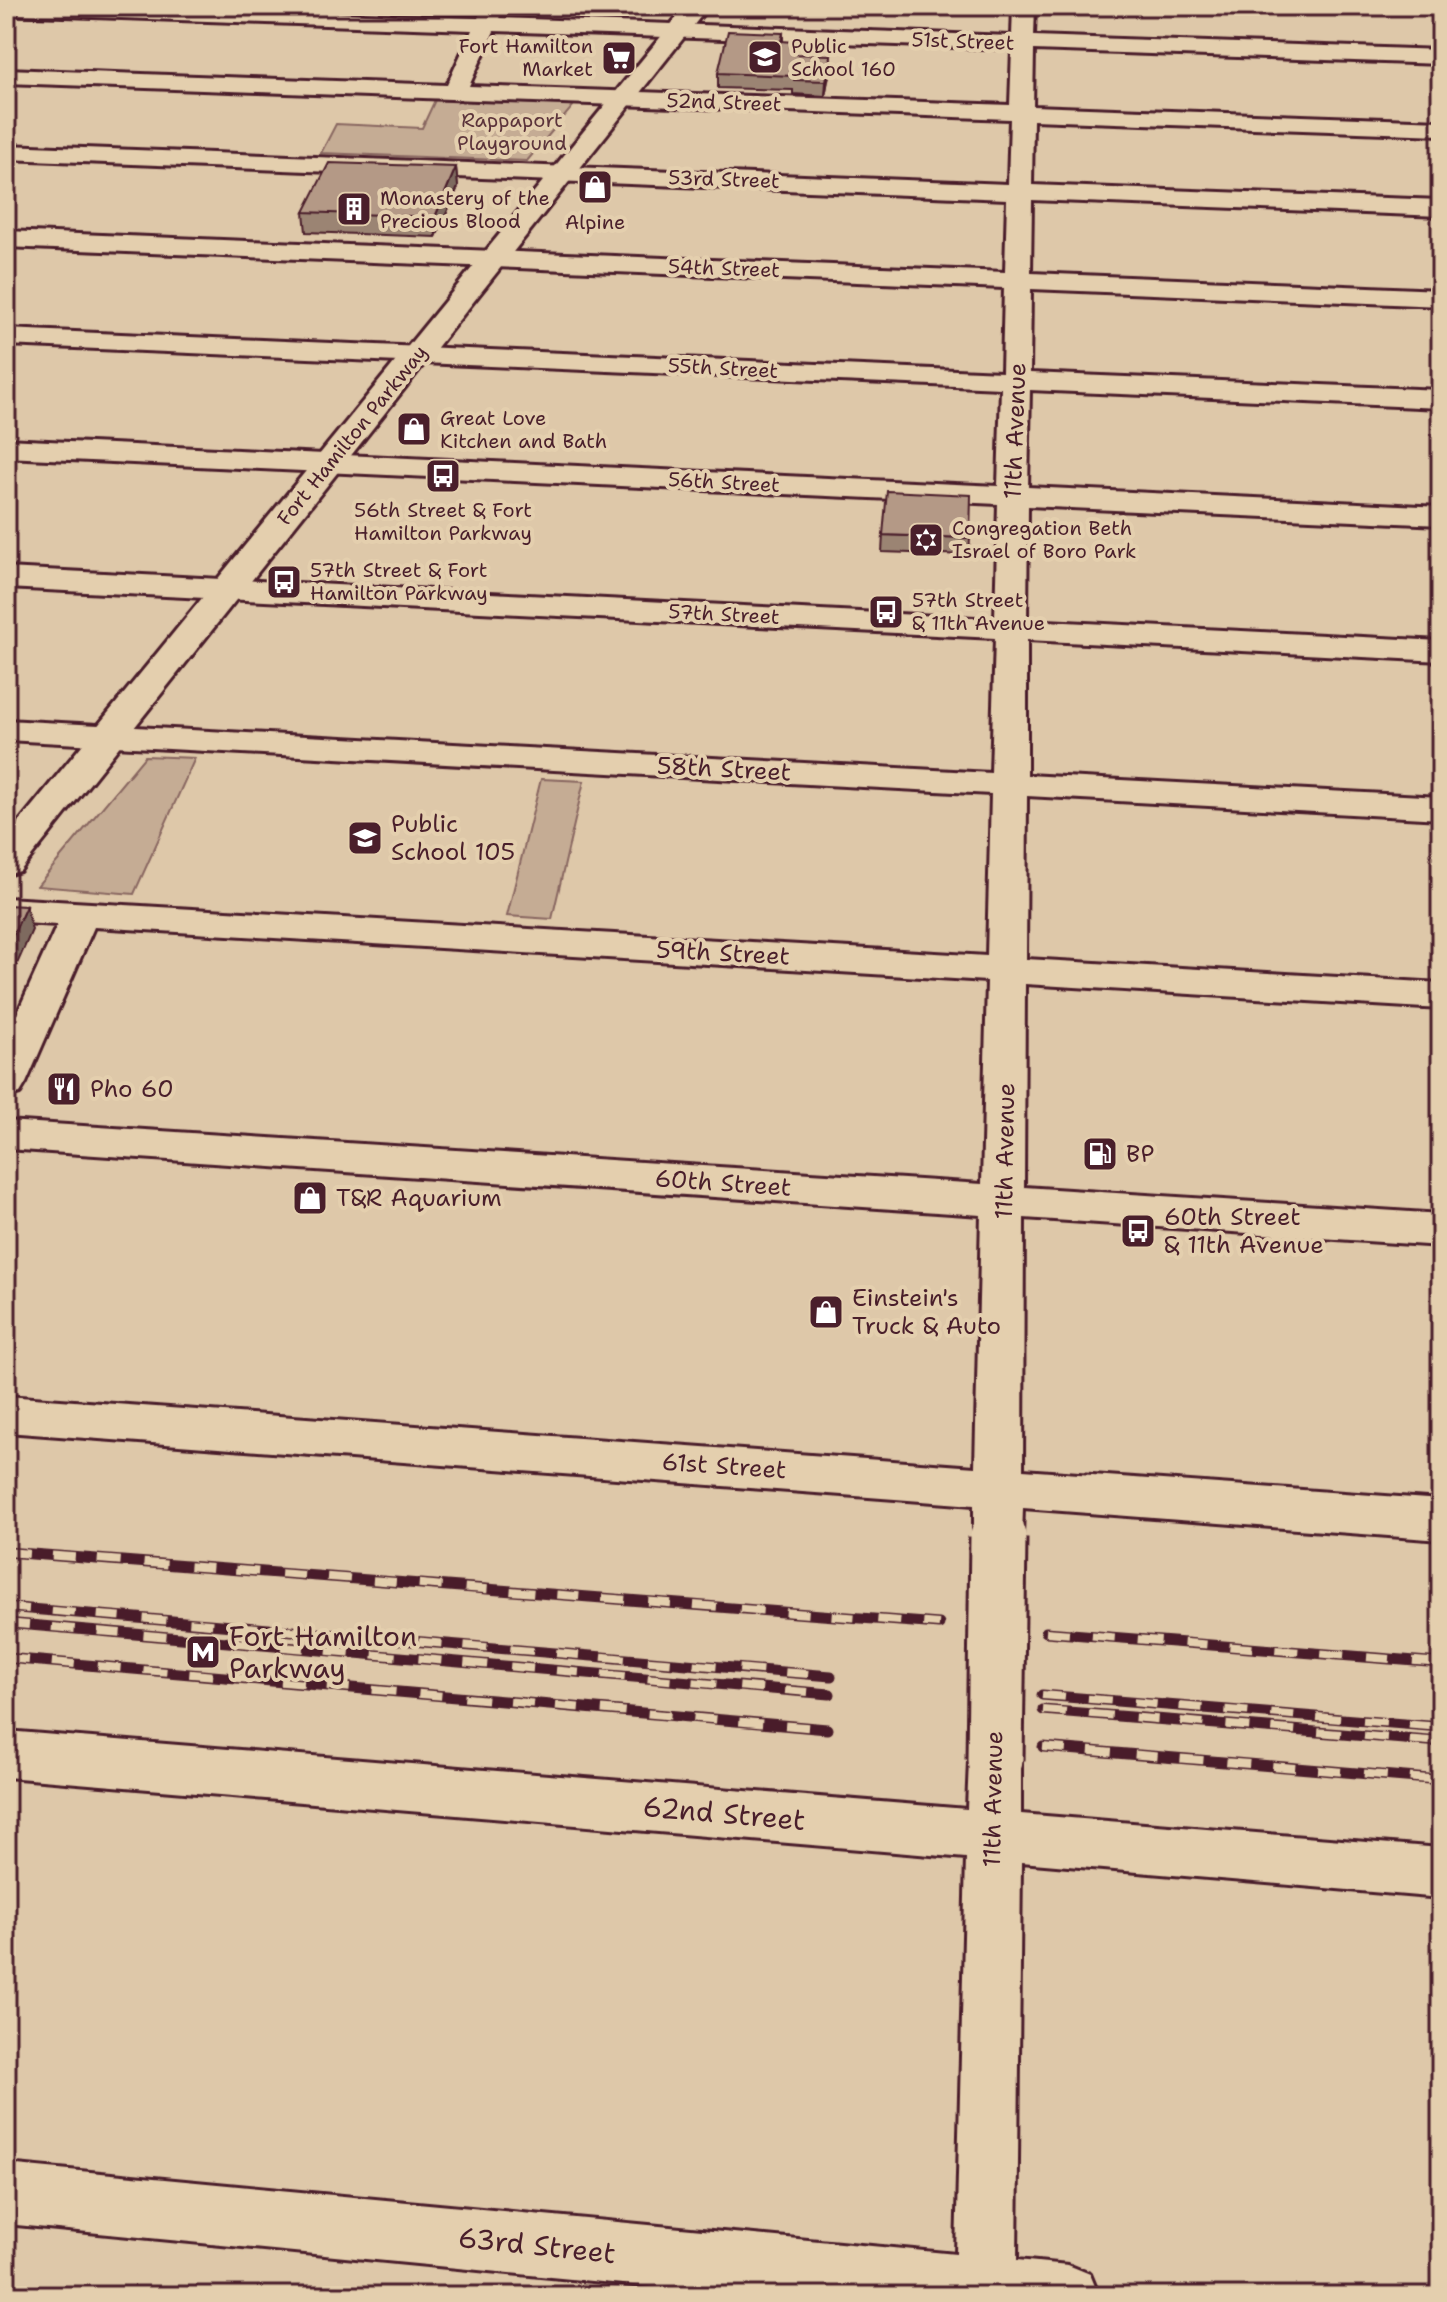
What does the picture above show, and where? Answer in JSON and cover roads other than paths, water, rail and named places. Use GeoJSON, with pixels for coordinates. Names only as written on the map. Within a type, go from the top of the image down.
{"type":"FeatureCollection","features":[{"type":"Feature","properties":{"kind":"main road","name":"Fort Hamilton Parkway"},"geometry":{"type":"LineString","coordinates":[[6,863],[417,355],[560,173],[698,6]]}},
{"type":"Feature","properties":{"kind":"street","name":"11th Avenue"},"geometry":{"type":"LineString","coordinates":[[986,2292],[1008,970],[1008,784],[1024,6]]}},
{"type":"Feature","properties":{"kind":"street","name":"51st Street"},"geometry":{"type":"LineString","coordinates":[[6,8],[489,15],[678,31],[1441,57]]}},
{"type":"Feature","properties":{"kind":"street"},"geometry":{"type":"LineString","coordinates":[[455,92],[489,15]]}},
{"type":"Feature","properties":{"kind":"street","name":"52nd Street"},"geometry":{"type":"LineString","coordinates":[[6,76],[1441,128]]}},
{"type":"Feature","properties":{"kind":"street","name":"53rd Street"},"geometry":{"type":"LineString","coordinates":[[6,152],[1441,208]]}},
{"type":"Feature","properties":{"kind":"street","name":"54th Street"},"geometry":{"type":"LineString","coordinates":[[6,239],[1441,298]]}},
{"type":"Feature","properties":{"kind":"street","name":"55th Street"},"geometry":{"type":"LineString","coordinates":[[6,337],[1441,399]]}},
{"type":"Feature","properties":{"kind":"street","name":"56th Street"},"geometry":{"type":"LineString","coordinates":[[6,448],[1441,516]]}},
{"type":"Feature","properties":{"kind":"street","name":"57th Street"},"geometry":{"type":"LineString","coordinates":[[6,578],[1441,651]]}},
{"type":"Feature","properties":{"kind":"street","name":"58th Street"},"geometry":{"type":"LineString","coordinates":[[6,730],[1441,808]]}},
{"type":"Feature","properties":{"kind":"street","name":"59th Street"},"geometry":{"type":"LineString","coordinates":[[6,910],[1441,996]]}},
{"type":"Feature","properties":{"kind":"street"},"geometry":{"type":"LineString","coordinates":[[6,1083],[81,914]]}},
{"type":"Feature","properties":{"kind":"street","name":"60th Street"},"geometry":{"type":"LineString","coordinates":[[6,1135],[1441,1230]]}},
{"type":"Feature","properties":{"kind":"street","name":"61st Street"},"geometry":{"type":"LineString","coordinates":[[6,1414],[1441,1520]]}},
{"type":"Feature","properties":{"kind":"street","name":"62nd Street"},"geometry":{"type":"LineString","coordinates":[[6,1754],[1441,1873]]}},
{"type":"Feature","properties":{"kind":"street","name":"63rd Street"},"geometry":{"type":"LineString","coordinates":[[6,2194],[986,2292],[1068,2296]]}},
{"type":"Feature","properties":{"kind":"railway"},"geometry":{"type":"LineString","coordinates":[[6,1552],[939,1624]]}},
{"type":"Feature","properties":{"kind":"railway"},"geometry":{"type":"LineString","coordinates":[[6,1607],[831,1676]]}},
{"type":"Feature","properties":{"kind":"railway"},"geometry":{"type":"LineString","coordinates":[[6,1623],[830,1694]]}},
{"type":"Feature","properties":{"kind":"railway"},"geometry":{"type":"LineString","coordinates":[[1046,1632],[1441,1663]]}},
{"type":"Feature","properties":{"kind":"railway"},"geometry":{"type":"LineString","coordinates":[[6,1658],[827,1729]]}},
{"type":"Feature","properties":{"kind":"railway"},"geometry":{"type":"LineString","coordinates":[[1042,1695],[1441,1727]]}},
{"type":"Feature","properties":{"kind":"railway"},"geometry":{"type":"LineString","coordinates":[[1043,1710],[1441,1742]]}},
{"type":"Feature","properties":{"kind":"railway"},"geometry":{"type":"LineString","coordinates":[[1043,1747],[1441,1780]]}},
{"type":"Feature","properties":{"kind":"place","name":"Public School 160"},"geometry":{"type":"Point","coordinates":[765,57]}},
{"type":"Feature","properties":{"kind":"place","name":"Fort Hamilton Market"},"geometry":{"type":"Point","coordinates":[619,58]}},
{"type":"Feature","properties":{"kind":"place","name":"Alpine"},"geometry":{"type":"Point","coordinates":[595,187]}},
{"type":"Feature","properties":{"kind":"place","name":"Monastery of the Precious Blood"},"geometry":{"type":"Point","coordinates":[354,209]}},
{"type":"Feature","properties":{"kind":"place","name":"Great Love Kitchen and Bath"},"geometry":{"type":"Point","coordinates":[414,429]}},
{"type":"Feature","properties":{"kind":"place","name":"56th Street & Fort Hamilton Parkway"},"geometry":{"type":"Point","coordinates":[443,476]}},
{"type":"Feature","properties":{"kind":"place","name":"Congregation Beth Israel of Boro Park"},"geometry":{"type":"Point","coordinates":[926,540]}},
{"type":"Feature","properties":{"kind":"place","name":"57th Street & Fort Hamilton Parkway"},"geometry":{"type":"Point","coordinates":[284,582]}},
{"type":"Feature","properties":{"kind":"place","name":"57th Street & 11th Avenue"},"geometry":{"type":"Point","coordinates":[886,612]}},
{"type":"Feature","properties":{"kind":"place","name":"Public School 105"},"geometry":{"type":"Point","coordinates":[365,838]}},
{"type":"Feature","properties":{"kind":"place","name":"Pho 60"},"geometry":{"type":"Point","coordinates":[64,1089]}},
{"type":"Feature","properties":{"kind":"place","name":"BP"},"geometry":{"type":"Point","coordinates":[1100,1154]}},
{"type":"Feature","properties":{"kind":"place","name":"T&R Aquarium"},"geometry":{"type":"Point","coordinates":[310,1198]}},
{"type":"Feature","properties":{"kind":"place","name":"60th Street & 11th Avenue"},"geometry":{"type":"Point","coordinates":[1138,1231]}},
{"type":"Feature","properties":{"kind":"place","name":"Einstein's Truck & Auto"},"geometry":{"type":"Point","coordinates":[826,1312]}},
{"type":"Feature","properties":{"kind":"place","name":"Fort Hamilton Parkway"},"geometry":{"type":"Point","coordinates":[203,1652]}},
{"type":"Feature","properties":{"kind":"park label","name":"Rappaport Playground"},"geometry":{"type":"Point","coordinates":[512,132]}}]}
